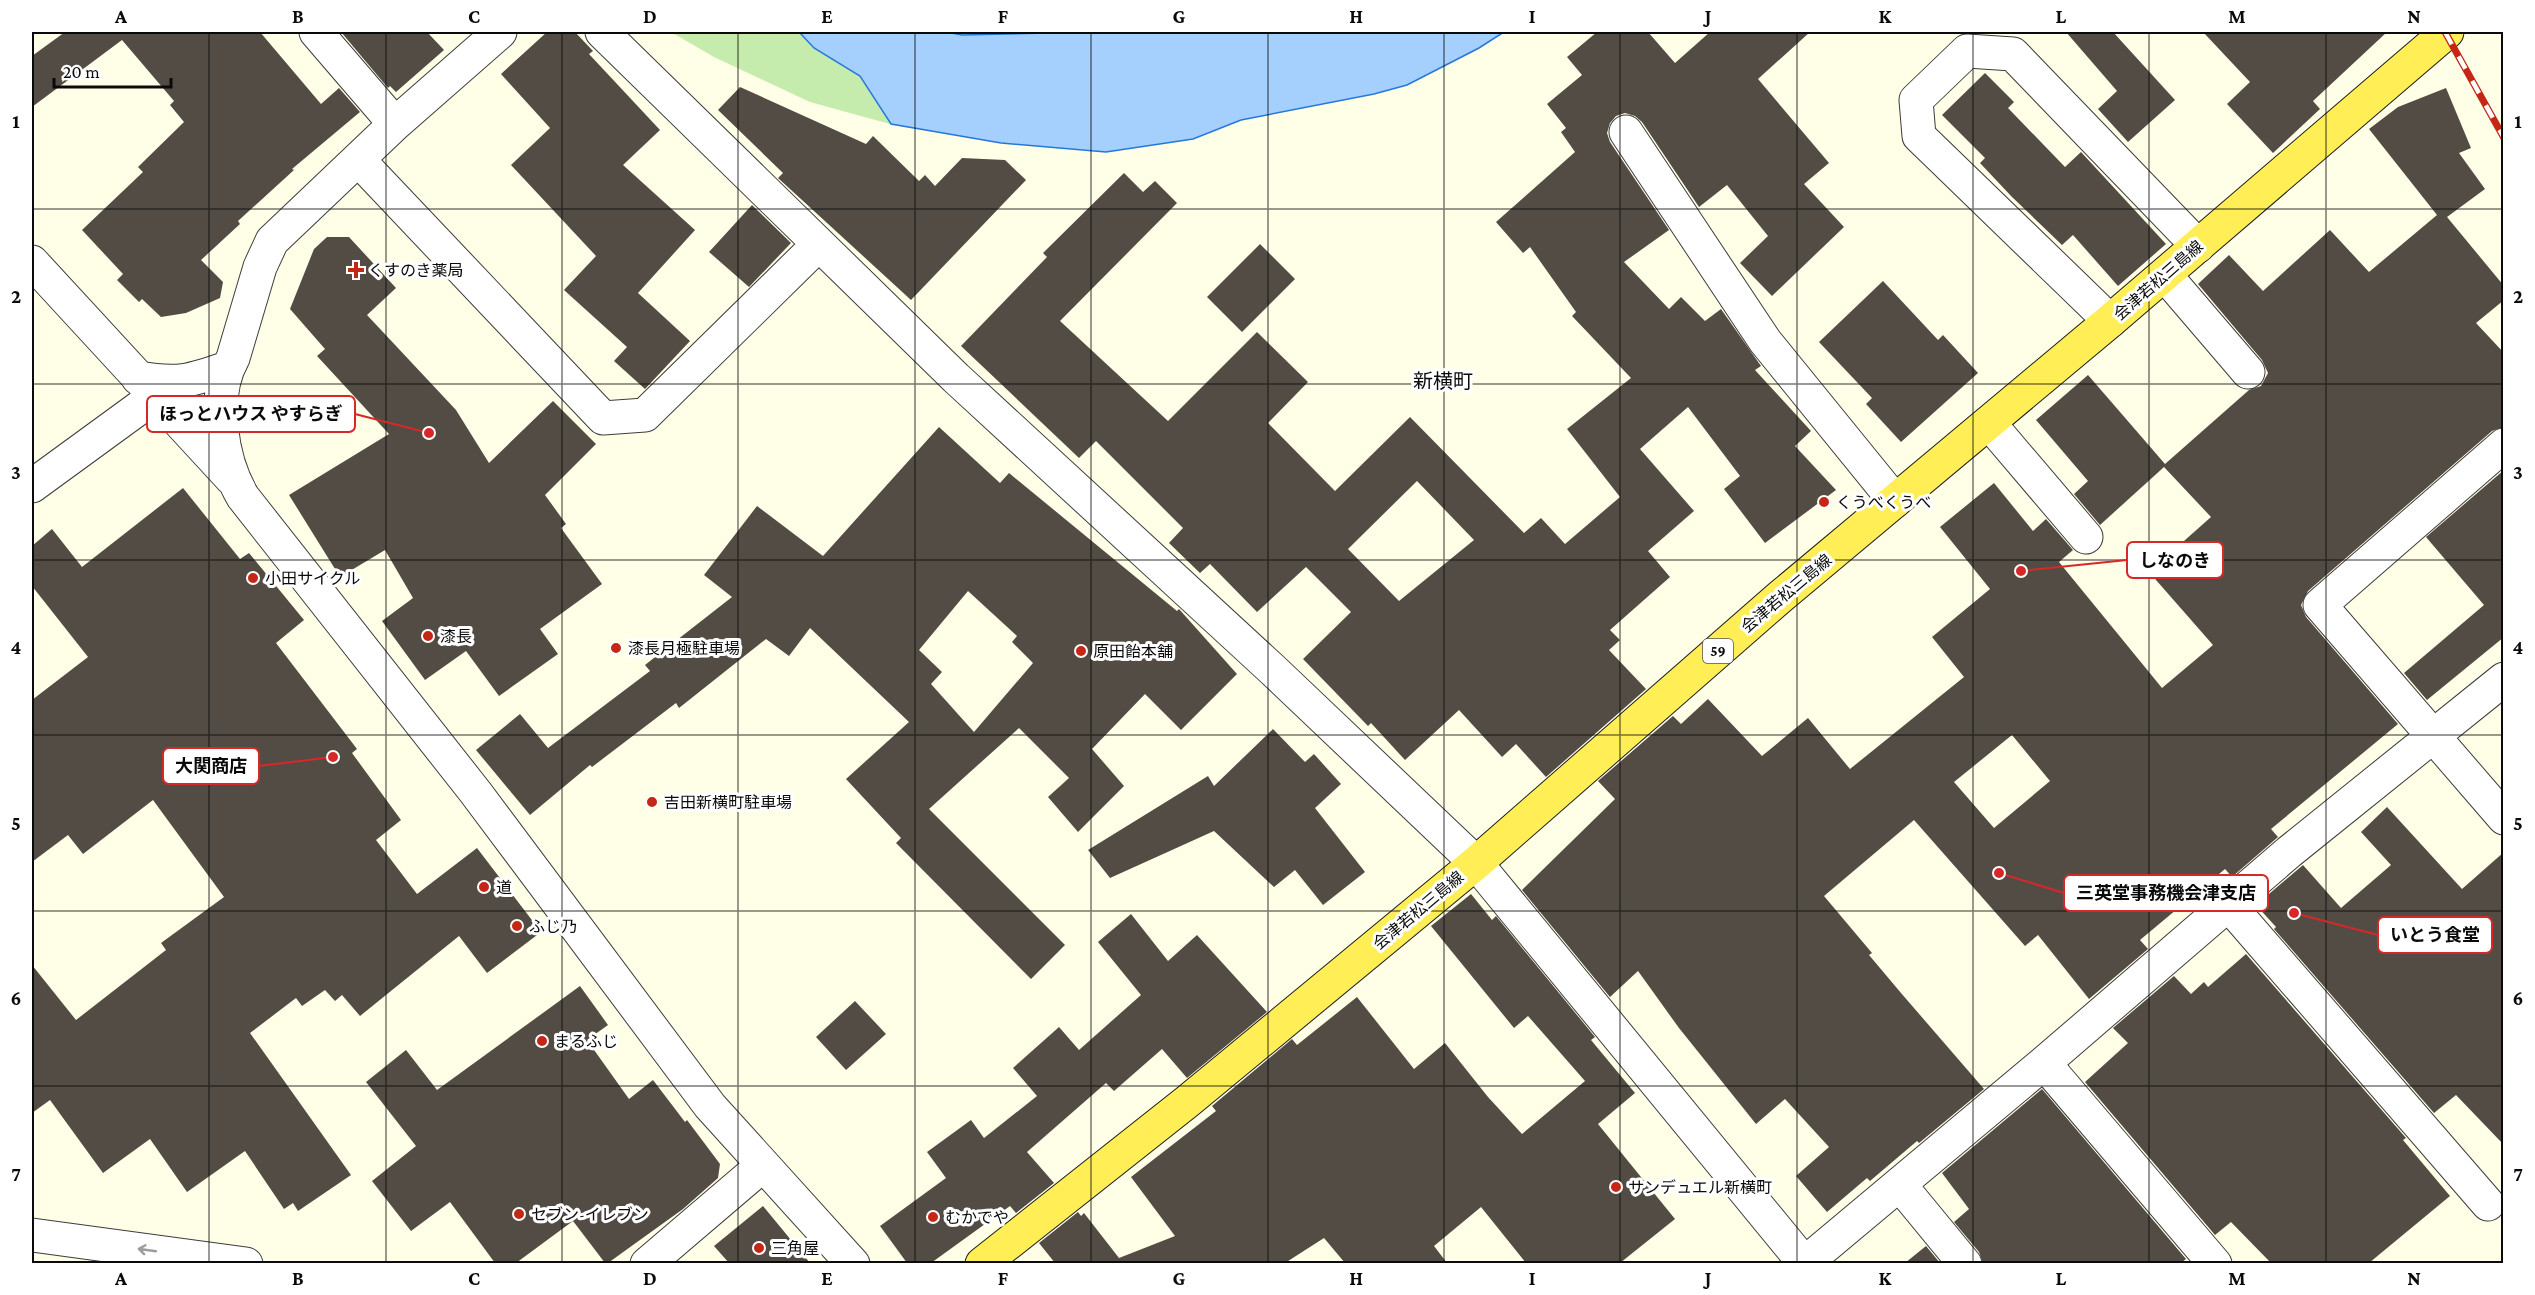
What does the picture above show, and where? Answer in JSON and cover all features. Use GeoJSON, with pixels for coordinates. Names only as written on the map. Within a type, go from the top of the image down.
{"type":"FeatureCollection","features":[{"type":"Feature","properties":{"kind":"main road","name":"会津若松三島線"},"geometry":{"type":"LineString","coordinates":[[982,1263],[1188,1101],[1476,863],[1780,597],[2110,321],[2447,32]]}},
{"type":"Feature","properties":{"kind":"street"},"geometry":{"type":"LineString","coordinates":[[316,32],[395,124]]}},
{"type":"Feature","properties":{"kind":"street"},"geometry":{"type":"LineString","coordinates":[[500,32],[395,124],[272,241],[260,267],[233,358],[227,368],[222,431],[226,459],[233,480],[243,497],[476,794],[710,1106],[853,1263]]}},
{"type":"Feature","properties":{"kind":"street"},"geometry":{"type":"LineString","coordinates":[[602,32],[956,378],[1273,670],[1476,863],[1804,1263],[2043,1064],[2228,904],[2504,679]]}},
{"type":"Feature","properties":{"kind":"street"},"geometry":{"type":"LineString","coordinates":[[2110,321],[1919,136],[1916,100],[1967,51],[2013,54],[2198,246]]}},
{"type":"Feature","properties":{"kind":"street"},"geometry":{"type":"LineString","coordinates":[[1626,132],[1765,341],[1895,501]]}},
{"type":"Feature","properties":{"kind":"street"},"geometry":{"type":"LineString","coordinates":[[369,171],[603,418],[645,415],[819,244]]}},
{"type":"Feature","properties":{"kind":"street"},"geometry":{"type":"LineString","coordinates":[[32,262],[233,480]]}},
{"type":"Feature","properties":{"kind":"street"},"geometry":{"type":"LineString","coordinates":[[2164,275],[2248,372]]}},
{"type":"Feature","properties":{"kind":"street"},"geometry":{"type":"LineString","coordinates":[[32,486],[146,387],[180,382],[227,368]]}},
{"type":"Feature","properties":{"kind":"street"},"geometry":{"type":"LineString","coordinates":[[1989,423],[2086,537]]}},
{"type":"Feature","properties":{"kind":"street"},"geometry":{"type":"LineString","coordinates":[[2504,445],[2320,605],[2504,818]]}},
{"type":"Feature","properties":{"kind":"street"},"geometry":{"type":"LineString","coordinates":[[2228,904],[2488,1204]]}},
{"type":"Feature","properties":{"kind":"street"},"geometry":{"type":"LineString","coordinates":[[2043,1064],[2214,1263]]}},
{"type":"Feature","properties":{"kind":"street"},"geometry":{"type":"LineString","coordinates":[[646,1263],[763,1165]]}},
{"type":"Feature","properties":{"kind":"street"},"geometry":{"type":"LineString","coordinates":[[1900,1185],[1965,1263]]}},
{"type":"Feature","properties":{"kind":"street"},"geometry":{"type":"LineString","coordinates":[[32,1235],[246,1263]]}},
{"type":"Feature","properties":{"kind":"green space"},"geometry":{"type":"Polygon","coordinates":[[[671,32],[799,32],[814,48],[859,76],[890,124],[810,102],[714,57],[671,32]]]}},
{"type":"Feature","properties":{"kind":"green space"},"geometry":{"type":"Polygon","coordinates":[[[946,32],[1091,32],[962,35],[946,32]]]}},
{"type":"Feature","properties":{"kind":"water"},"geometry":{"type":"Polygon","coordinates":[[[799,32],[946,32],[962,35],[1091,32],[1504,32],[1479,48],[1407,85],[1374,94],[1241,120],[1193,139],[1106,152],[1001,143],[891,124],[860,76],[814,48],[799,32]]]}},
{"type":"Feature","properties":{"kind":"building"},"geometry":{"type":"Polygon","coordinates":[[[65,32],[260,32],[321,104],[339,88],[360,112],[292,169],[294,170],[238,221],[240,224],[201,260],[223,282],[220,298],[186,313],[161,317],[142,299],[139,302],[117,280],[123,274],[82,230],[143,172],[138,167],[184,122],[170,105],[174,101],[122,40],[32,107],[32,56],[65,32]]]}},
{"type":"Feature","properties":{"kind":"building"},"geometry":{"type":"Polygon","coordinates":[[[341,32],[427,32],[444,50],[396,92],[390,86],[388,88],[341,32]]]}},
{"type":"Feature","properties":{"kind":"building"},"geometry":{"type":"Polygon","coordinates":[[[547,32],[575,32],[593,51],[589,54],[660,130],[623,165],[695,230],[638,293],[690,341],[645,389],[614,361],[627,347],[564,290],[596,256],[511,165],[550,128],[501,74],[547,32]]]}},
{"type":"Feature","properties":{"kind":"building"},"geometry":{"type":"Polygon","coordinates":[[[1597,32],[1648,32],[1675,63],[1710,32],[1810,32],[1758,79],[1829,163],[1804,184],[1844,227],[1772,296],[1740,263],[1768,236],[1727,185],[1699,207],[1642,122],[1635,116],[1625,113],[1616,116],[1610,123],[1607,133],[1610,142],[1669,230],[1624,262],[1669,309],[1681,297],[1705,321],[1721,309],[1761,366],[1755,370],[1811,431],[1795,446],[1836,490],[1765,543],[1724,489],[1740,476],[1688,407],[1640,449],[1694,511],[1648,551],[1670,577],[1610,630],[1620,640],[1609,650],[1646,689],[1546,777],[1516,744],[1502,757],[1459,710],[1405,760],[1371,723],[1368,726],[1303,659],[1351,612],[1306,567],[1257,612],[1210,564],[1200,573],[1169,543],[1183,528],[1096,441],[1079,458],[961,346],[1047,257],[1043,253],[1124,173],[1143,192],[1155,181],[1177,203],[1060,321],[1168,421],[1257,332],[1308,382],[1268,423],[1335,491],[1410,417],[1524,533],[1541,518],[1565,544],[1620,497],[1567,429],[1631,378],[1572,316],[1576,312],[1530,247],[1523,253],[1496,222],[1575,152],[1561,132],[1566,128],[1547,104],[1582,75],[1567,57],[1597,32]],[[1417,481],[1348,549],[1399,601],[1474,540],[1417,481]]]}},
{"type":"Feature","properties":{"kind":"building"},"geometry":{"type":"Polygon","coordinates":[[[2066,32],[2113,32],[2175,100],[2128,142],[2098,109],[2117,91],[2066,32]]]}},
{"type":"Feature","properties":{"kind":"building"},"geometry":{"type":"Polygon","coordinates":[[[2203,32],[2387,32],[2313,101],[2320,109],[2273,153],[2227,104],[2250,82],[2203,32]]]}},
{"type":"Feature","properties":{"kind":"building"},"geometry":{"type":"Polygon","coordinates":[[[1985,73],[2014,102],[2008,108],[2065,167],[2081,152],[2166,244],[2118,286],[2073,235],[2062,245],[2012,197],[1980,163],[1985,158],[1942,115],[1985,73]]]}},
{"type":"Feature","properties":{"kind":"building"},"geometry":{"type":"Polygon","coordinates":[[[740,87],[866,144],[873,136],[919,181],[925,175],[935,186],[962,158],[1005,160],[1026,180],[911,300],[778,178],[783,173],[718,110],[740,87]]]}},
{"type":"Feature","properties":{"kind":"building"},"geometry":{"type":"Polygon","coordinates":[[[2446,88],[2471,148],[2459,153],[2485,189],[2447,217],[2504,286],[2504,300],[2476,323],[2504,353],[2504,427],[2492,431],[2308,591],[2301,605],[2306,617],[2398,724],[2271,829],[2278,837],[2232,877],[2225,869],[2140,940],[2148,949],[2089,999],[2038,935],[2025,946],[1914,820],[1824,896],[1872,953],[1869,955],[1984,1089],[1919,1143],[1917,1141],[1870,1181],[1867,1178],[1827,1212],[1796,1176],[1829,1147],[1785,1099],[1756,1124],[1679,1028],[1638,971],[1610,997],[1522,890],[1615,799],[1598,781],[1673,716],[1681,724],[1708,699],[1762,756],[1808,718],[1850,769],[1964,677],[1932,637],[1990,589],[1940,527],[1994,483],[2033,531],[2046,519],[2073,550],[2059,562],[2162,688],[2213,645],[2149,572],[2211,517],[2164,467],[2100,525],[2074,494],[2088,481],[2036,420],[2088,375],[2165,464],[2249,390],[2261,386],[2268,373],[2262,360],[2198,284],[2229,255],[2263,291],[2330,230],[2369,272],[2437,215],[2369,129],[2398,107],[2446,88]],[[2012,735],[1954,782],[1994,828],[2050,781],[2012,735]]]}},
{"type":"Feature","properties":{"kind":"building"},"geometry":{"type":"Polygon","coordinates":[[[752,205],[791,243],[749,287],[709,252],[752,205]]]}},
{"type":"Feature","properties":{"kind":"building"},"geometry":{"type":"Polygon","coordinates":[[[327,237],[349,237],[396,288],[367,315],[456,410],[489,463],[553,401],[596,444],[545,495],[566,524],[561,528],[602,584],[540,629],[558,654],[499,696],[466,651],[425,680],[382,621],[413,598],[385,550],[340,577],[289,495],[389,434],[317,356],[325,349],[290,309],[314,249],[327,237]]]}},
{"type":"Feature","properties":{"kind":"building"},"geometry":{"type":"Polygon","coordinates":[[[1260,244],[1295,279],[1242,332],[1207,297],[1260,244]]]}},
{"type":"Feature","properties":{"kind":"building"},"geometry":{"type":"Polygon","coordinates":[[[1883,281],[1938,340],[1943,335],[1978,373],[1901,442],[1866,404],[1872,398],[1819,342],[1883,281]]]}},
{"type":"Feature","properties":{"kind":"building"},"geometry":{"type":"Polygon","coordinates":[[[939,427],[1000,483],[1009,473],[1177,611],[1179,609],[1237,674],[1181,730],[1145,694],[1092,749],[1124,786],[1078,832],[1048,797],[1069,778],[1019,728],[929,809],[1065,945],[1031,979],[896,843],[901,838],[846,779],[909,722],[810,628],[789,656],[766,639],[679,708],[676,703],[592,767],[590,765],[530,815],[476,750],[520,714],[548,748],[650,671],[645,665],[732,597],[704,575],[757,506],[823,556],[939,427]],[[968,591],[919,650],[942,672],[931,684],[974,732],[1033,663],[1012,642],[1017,636],[968,591]]]}},
{"type":"Feature","properties":{"kind":"building"},"geometry":{"type":"Polygon","coordinates":[[[2504,470],[2504,637],[2427,700],[2404,673],[2484,605],[2426,537],[2504,470]]]}},
{"type":"Feature","properties":{"kind":"building"},"geometry":{"type":"Polygon","coordinates":[[[183,488],[240,559],[249,553],[304,620],[276,643],[357,749],[352,753],[401,820],[376,840],[417,894],[477,848],[541,932],[487,973],[459,936],[360,1016],[342,995],[335,1001],[325,990],[302,1006],[296,998],[250,1033],[351,1175],[298,1211],[293,1203],[284,1209],[245,1151],[187,1192],[150,1139],[103,1173],[50,1100],[32,1113],[32,965],[76,1020],[166,950],[161,943],[224,897],[153,800],[83,854],[68,835],[32,862],[32,700],[88,657],[32,586],[32,546],[52,529],[82,567],[183,488]]]}},
{"type":"Feature","properties":{"kind":"building"},"geometry":{"type":"Polygon","coordinates":[[[1273,729],[1305,762],[1314,754],[1341,784],[1315,808],[1365,872],[1323,905],[1295,870],[1274,887],[1214,831],[1110,878],[1088,850],[1208,776],[1214,786],[1273,729]]]}},
{"type":"Feature","properties":{"kind":"building"},"geometry":{"type":"Polygon","coordinates":[[[2387,807],[2462,889],[2504,852],[2504,1145],[2456,1095],[2434,1113],[2274,929],[2276,927],[2256,905],[2303,865],[2341,908],[2391,865],[2361,832],[2387,807]]]}},
{"type":"Feature","properties":{"kind":"building"},"geometry":{"type":"Polygon","coordinates":[[[1471,894],[1492,920],[1496,916],[1595,1037],[1591,1040],[1635,1093],[1598,1124],[1675,1219],[1620,1263],[1526,1263],[1481,1207],[1434,1246],[1447,1263],[1345,1263],[1324,1238],[1285,1263],[1055,1263],[1039,1243],[1078,1212],[1081,1216],[1084,1213],[1119,1258],[1175,1236],[1131,1177],[1216,1111],[1212,1106],[1292,1039],[1297,1045],[1357,997],[1414,1069],[1445,1043],[1488,1097],[1522,1134],[1585,1081],[1528,1016],[1514,1028],[1431,926],[1471,894]]]}},
{"type":"Feature","properties":{"kind":"building"},"geometry":{"type":"Polygon","coordinates":[[[1131,914],[1168,961],[1197,935],[1267,1012],[1187,1078],[1162,1049],[1114,1091],[1106,1083],[1027,1152],[1054,1183],[1016,1213],[1010,1206],[931,1263],[907,1263],[880,1226],[946,1178],[927,1152],[971,1120],[984,1138],[1037,1096],[1013,1068],[1059,1027],[1079,1050],[1141,995],[1098,942],[1131,914]]]}},
{"type":"Feature","properties":{"kind":"building"},"geometry":{"type":"Polygon","coordinates":[[[2246,954],[2406,1138],[2403,1140],[2450,1196],[2369,1263],[2271,1263],[2231,1222],[2215,1235],[2085,1082],[2128,1043],[2113,1028],[2174,976],[2191,994],[2204,982],[2208,987],[2246,954]]]}},
{"type":"Feature","properties":{"kind":"building"},"geometry":{"type":"Polygon","coordinates":[[[580,986],[608,1025],[587,1040],[629,1099],[653,1080],[720,1164],[718,1178],[683,1209],[608,1263],[605,1263],[573,1221],[516,1263],[495,1263],[450,1202],[411,1231],[372,1181],[416,1146],[366,1082],[406,1050],[437,1090],[580,986]]]}},
{"type":"Feature","properties":{"kind":"building"},"geometry":{"type":"Polygon","coordinates":[[[855,1001],[886,1034],[846,1070],[816,1037],[855,1001]]]}},
{"type":"Feature","properties":{"kind":"building"},"geometry":{"type":"Polygon","coordinates":[[[2042,1089],[2186,1259],[2181,1263],[1983,1263],[1979,1252],[1954,1222],[1969,1209],[1942,1173],[2042,1089]]]}},
{"type":"Feature","properties":{"kind":"building"},"geometry":{"type":"Polygon","coordinates":[[[763,1206],[810,1263],[729,1263],[714,1246],[763,1206]]]}},
{"type":"Feature","properties":{"kind":"building"},"geometry":{"type":"Polygon","coordinates":[[[1926,1246],[1940,1263],[1905,1263],[1926,1246]]]}},
{"type":"Feature","properties":{"kind":"railway"},"geometry":{"type":"LineString","coordinates":[[2445,32],[2504,138]]}},
{"type":"Feature","properties":{"kind":"place","name":"くすのき薬局"},"geometry":{"type":"Point","coordinates":[356,270]}},
{"type":"Feature","properties":{"kind":"place","name":"ほっとハウス やすらぎ"},"geometry":{"type":"Point","coordinates":[429,433]}},
{"type":"Feature","properties":{"kind":"place","name":"くうべくうべ"},"geometry":{"type":"Point","coordinates":[1824,502]}},
{"type":"Feature","properties":{"kind":"place","name":"しなのき"},"geometry":{"type":"Point","coordinates":[2021,571]}},
{"type":"Feature","properties":{"kind":"place","name":"小田サイクル"},"geometry":{"type":"Point","coordinates":[253,578]}},
{"type":"Feature","properties":{"kind":"place","name":"漆長"},"geometry":{"type":"Point","coordinates":[428,636]}},
{"type":"Feature","properties":{"kind":"place","name":"漆長月極駐車場"},"geometry":{"type":"Point","coordinates":[616,648]}},
{"type":"Feature","properties":{"kind":"place","name":"原田飴本舗"},"geometry":{"type":"Point","coordinates":[1081,651]}},
{"type":"Feature","properties":{"kind":"place","name":"大関商店"},"geometry":{"type":"Point","coordinates":[333,757]}},
{"type":"Feature","properties":{"kind":"place","name":"吉田新横町駐車場"},"geometry":{"type":"Point","coordinates":[652,802]}},
{"type":"Feature","properties":{"kind":"place","name":"三英堂事務機会津支店"},"geometry":{"type":"Point","coordinates":[1999,873]}},
{"type":"Feature","properties":{"kind":"place","name":"道"},"geometry":{"type":"Point","coordinates":[484,887]}},
{"type":"Feature","properties":{"kind":"place","name":"いとう食堂"},"geometry":{"type":"Point","coordinates":[2294,913]}},
{"type":"Feature","properties":{"kind":"place","name":"ふじ乃"},"geometry":{"type":"Point","coordinates":[517,926]}},
{"type":"Feature","properties":{"kind":"place","name":"まるふじ"},"geometry":{"type":"Point","coordinates":[542,1041]}},
{"type":"Feature","properties":{"kind":"place","name":"サンデュエル新横町"},"geometry":{"type":"Point","coordinates":[1616,1187]}},
{"type":"Feature","properties":{"kind":"place","name":"セブン-イレブン"},"geometry":{"type":"Point","coordinates":[519,1214]}},
{"type":"Feature","properties":{"kind":"place","name":"むかでや"},"geometry":{"type":"Point","coordinates":[933,1217]}},
{"type":"Feature","properties":{"kind":"place","name":"三角屋"},"geometry":{"type":"Point","coordinates":[759,1248]}},
{"type":"Feature","properties":{"kind":"district","name":"新横町"},"geometry":{"type":"Point","coordinates":[1443,381]}}]}
